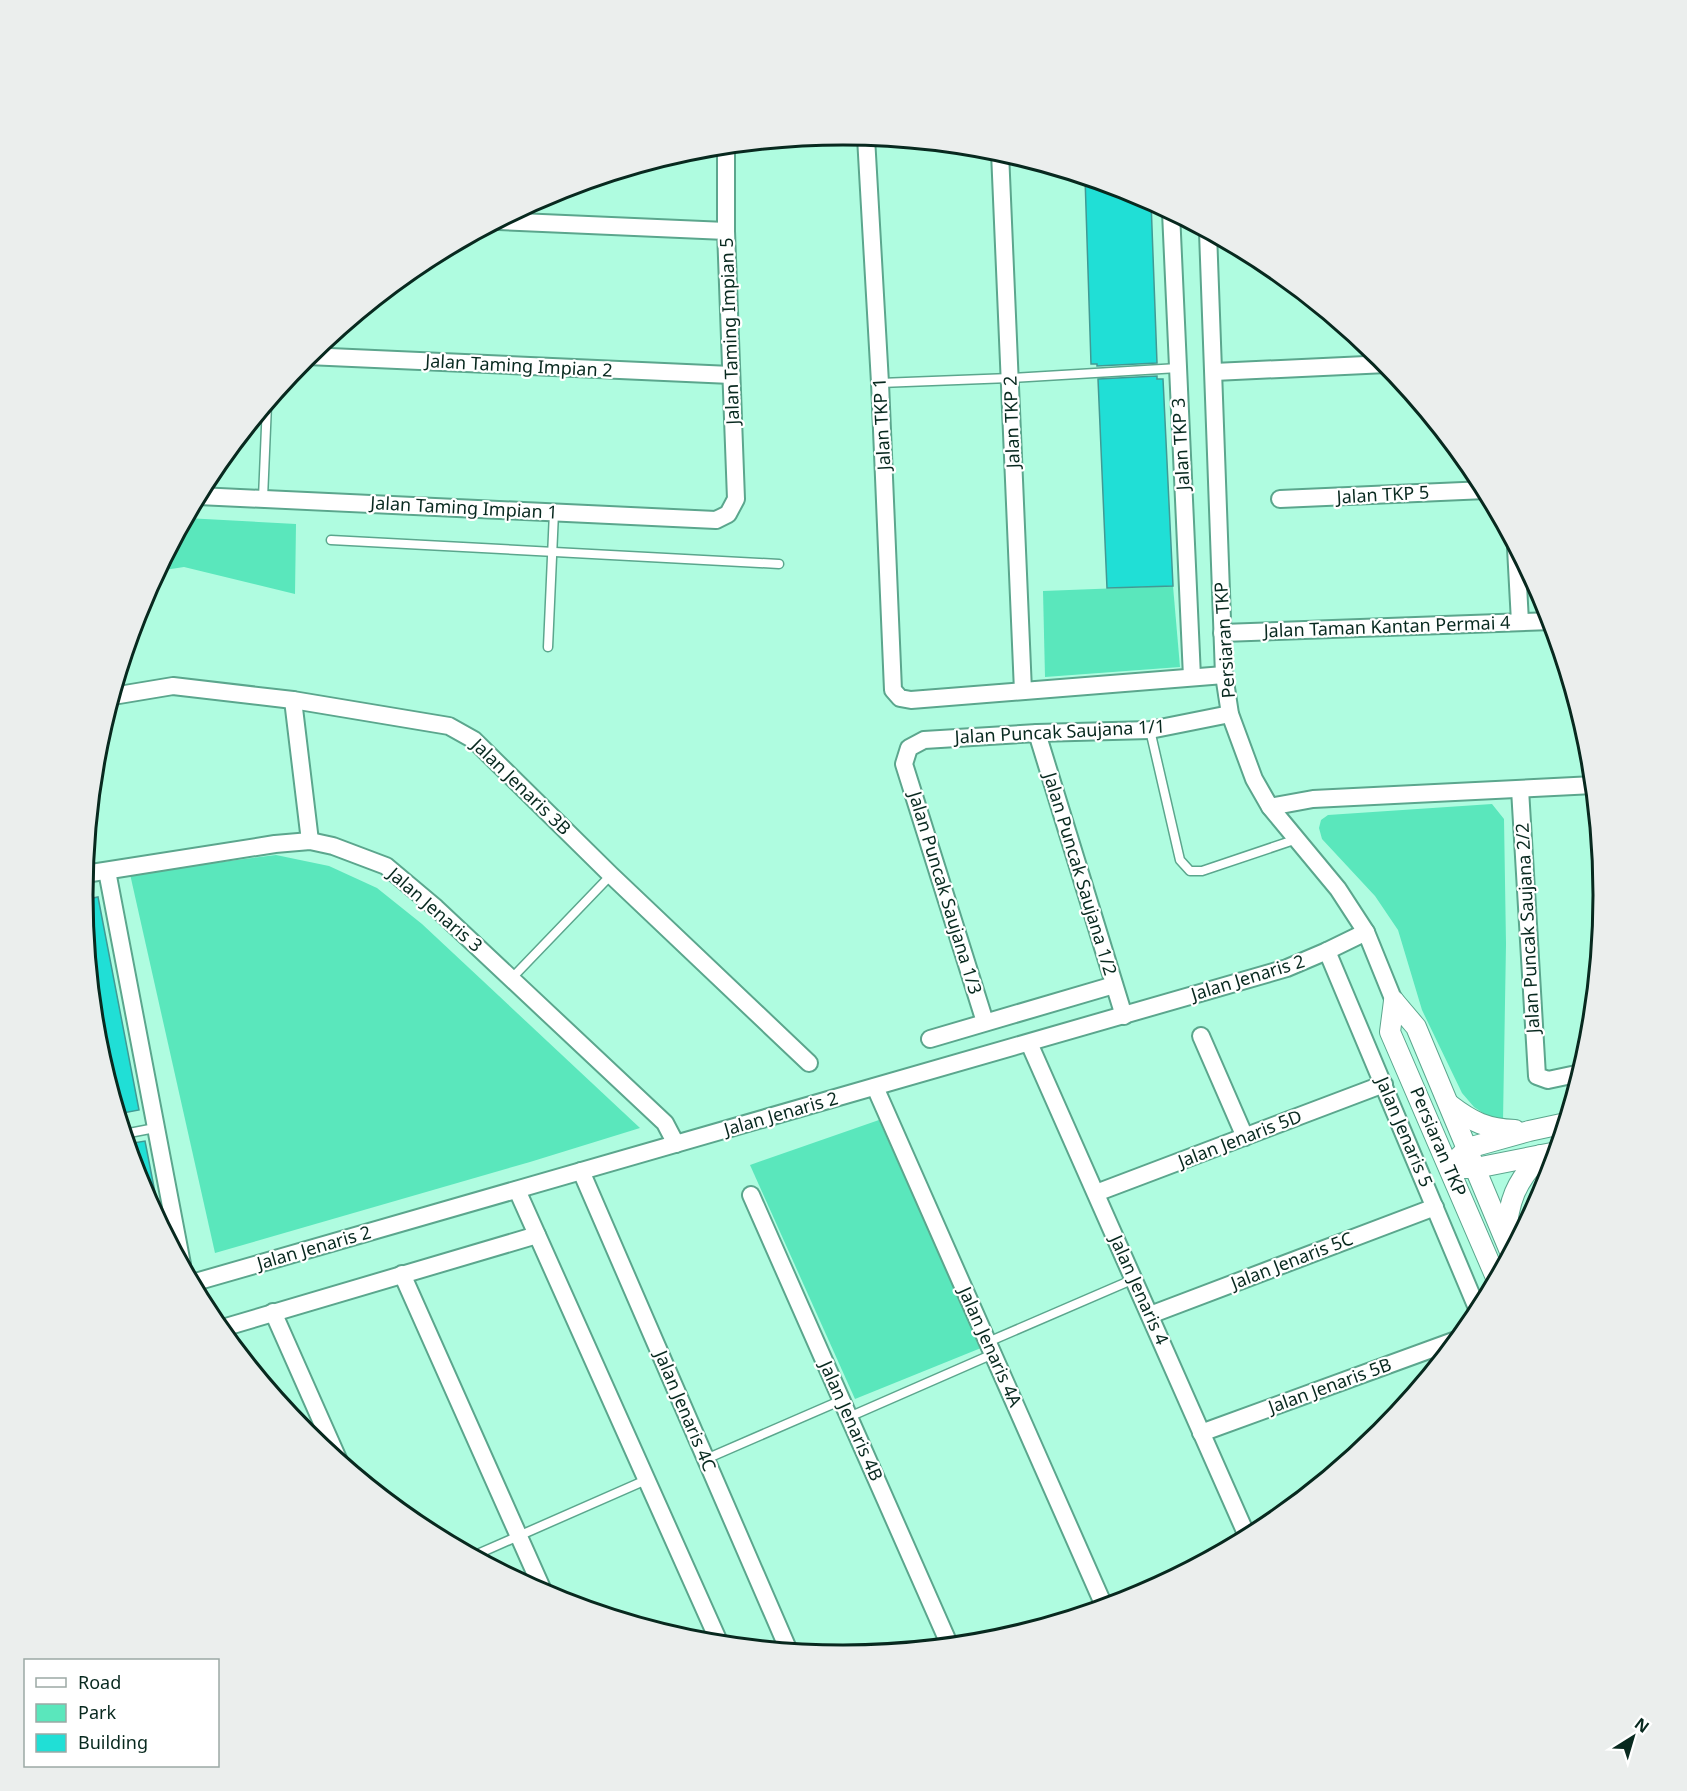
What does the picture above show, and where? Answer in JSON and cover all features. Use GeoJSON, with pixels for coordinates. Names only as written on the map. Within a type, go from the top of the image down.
{"type":"FeatureCollection","features":[{"type":"Feature","properties":{"kind":"street","name":"Jalan TKP 1"},"geometry":{"type":"LineString","coordinates":[[867,146],[894,690],[900,698],[911,700],[1023,691]]}},
{"type":"Feature","properties":{"kind":"street","name":"Jalan Taming Impian 5"},"geometry":{"type":"LineString","coordinates":[[726,154],[726,231],[736,499],[728,514]]}},
{"type":"Feature","properties":{"kind":"street","name":"Jalan TKP 2"},"geometry":{"type":"LineString","coordinates":[[1000,162],[1023,691]]}},
{"type":"Feature","properties":{"kind":"street","name":"Jalan TKP 3"},"geometry":{"type":"LineString","coordinates":[[1171,220],[1192,677]]}},
{"type":"Feature","properties":{"kind":"street"},"geometry":{"type":"LineString","coordinates":[[513,222],[726,231]]}},
{"type":"Feature","properties":{"kind":"street","name":"Persiaran TKP"},"geometry":{"type":"LineString","coordinates":[[1208,240],[1222,633],[1224,675],[1230,714],[1254,779],[1270,807],[1338,889],[1366,932],[1394,1001],[1416,1027],[1507,1245]]}},
{"type":"Feature","properties":{"kind":"street","name":"Jalan Taming Impian 2"},"geometry":{"type":"LineString","coordinates":[[322,357],[731,375]]}},
{"type":"Feature","properties":{"kind":"street"},"geometry":{"type":"LineString","coordinates":[[1214,372],[1374,365]]}},
{"type":"Feature","properties":{"kind":"street","name":"Jalan TKP 5"},"geometry":{"type":"LineString","coordinates":[[1280,499],[1475,490]]}},
{"type":"Feature","properties":{"kind":"street","name":"Jalan Taming Impian 1"},"geometry":{"type":"LineString","coordinates":[[208,496],[716,520],[728,514]]}},
{"type":"Feature","properties":{"kind":"street"},"geometry":{"type":"LineString","coordinates":[[1517,564],[1520,622]]}},
{"type":"Feature","properties":{"kind":"street","name":"Jalan Taman Kantan Permai 4"},"geometry":{"type":"LineString","coordinates":[[1222,633],[1542,621]]}},
{"type":"Feature","properties":{"kind":"street"},"geometry":{"type":"LineString","coordinates":[[1023,691],[1224,675]]}},
{"type":"Feature","properties":{"kind":"street","name":"Jalan Jenaris 3B"},"geometry":{"type":"LineString","coordinates":[[121,695],[173,686],[294,700],[449,726],[474,740],[611,875],[809,1063]]}},
{"type":"Feature","properties":{"kind":"street"},"geometry":{"type":"LineString","coordinates":[[294,700],[310,841]]}},
{"type":"Feature","properties":{"kind":"street","name":"Jalan Puncak Saujana 1/1"},"geometry":{"type":"LineString","coordinates":[[904,764],[909,748],[924,740],[1037,733],[1150,730],[1230,714]]}},
{"type":"Feature","properties":{"kind":"street","name":"Jalan Puncak Saujana 1/2"},"geometry":{"type":"LineString","coordinates":[[1037,733],[1124,1016]]}},
{"type":"Feature","properties":{"kind":"street","name":"Jalan Puncak Saujana 1/3"},"geometry":{"type":"LineString","coordinates":[[904,764],[985,1022]]}},
{"type":"Feature","properties":{"kind":"street"},"geometry":{"type":"LineString","coordinates":[[1270,807],[1313,798],[1586,785]]}},
{"type":"Feature","properties":{"kind":"street","name":"Jalan Puncak Saujana 2/2"},"geometry":{"type":"LineString","coordinates":[[1520,789],[1537,1076],[1548,1080],[1572,1075]]}},
{"type":"Feature","properties":{"kind":"street","name":"Jalan Jenaris 3"},"geometry":{"type":"LineString","coordinates":[[94,872],[274,844],[310,841],[333,846],[386,866],[436,908],[665,1123],[675,1144]]}},
{"type":"Feature","properties":{"kind":"street"},"geometry":{"type":"LineString","coordinates":[[107,870],[177,1240]]}},
{"type":"Feature","properties":{"kind":"street","name":"Jalan Jenaris 2"},"geometry":{"type":"LineString","coordinates":[[200,1281],[1287,968],[1366,932]]}},
{"type":"Feature","properties":{"kind":"street","name":"Jalan Jenaris 5"},"geometry":{"type":"LineString","coordinates":[[1327,951],[1474,1302]]}},
{"type":"Feature","properties":{"kind":"street"},"geometry":{"type":"LineString","coordinates":[[930,1040],[1114,985]]}},
{"type":"Feature","properties":{"kind":"street","name":"Persiaran TKP"},"geometry":{"type":"LineString","coordinates":[[1394,1001],[1390,1032],[1493,1271]]}},
{"type":"Feature","properties":{"kind":"street"},"geometry":{"type":"LineString","coordinates":[[1201,1036],[1245,1137]]}},
{"type":"Feature","properties":{"kind":"street","name":"Jalan Jenaris 4"},"geometry":{"type":"LineString","coordinates":[[1029,1043],[1244,1530]]}},
{"type":"Feature","properties":{"kind":"street","name":"Jalan Jenaris 5D"},"geometry":{"type":"LineString","coordinates":[[1096,1193],[1384,1084]]}},
{"type":"Feature","properties":{"kind":"street","name":"Jalan Jenaris 4A"},"geometry":{"type":"LineString","coordinates":[[875,1087],[1101,1600]]}},
{"type":"Feature","properties":{"kind":"street"},"geometry":{"type":"LineString","coordinates":[[1450,1105],[1466,1117],[1497,1130],[1529,1131]]}},
{"type":"Feature","properties":{"kind":"street"},"geometry":{"type":"LineString","coordinates":[[1449,1167],[1468,1148],[1558,1125]]}},
{"type":"Feature","properties":{"kind":"street"},"geometry":{"type":"LineString","coordinates":[[1449,1167],[1476,1168],[1548,1154]]}},
{"type":"Feature","properties":{"kind":"street"},"geometry":{"type":"LineString","coordinates":[[1508,1244],[1508,1210],[1518,1184],[1530,1167],[1547,1155]]}},
{"type":"Feature","properties":{"kind":"street","name":"Jalan Jenaris 4C"},"geometry":{"type":"LineString","coordinates":[[581,1171],[786,1643]]}},
{"type":"Feature","properties":{"kind":"street"},"geometry":{"type":"LineString","coordinates":[[517,1190],[716,1635]]}},
{"type":"Feature","properties":{"kind":"street","name":"Jalan Jenaris 4B"},"geometry":{"type":"LineString","coordinates":[[751,1195],[947,1639]]}},
{"type":"Feature","properties":{"kind":"street","name":"Jalan Jenaris 5C"},"geometry":{"type":"LineString","coordinates":[[1150,1315],[1435,1207]]}},
{"type":"Feature","properties":{"kind":"street"},"geometry":{"type":"LineString","coordinates":[[229,1326],[537,1235]]}},
{"type":"Feature","properties":{"kind":"street"},"geometry":{"type":"LineString","coordinates":[[402,1274],[539,1581]]}},
{"type":"Feature","properties":{"kind":"street"},"geometry":{"type":"LineString","coordinates":[[273,1312],[331,1443]]}},
{"type":"Feature","properties":{"kind":"street","name":"Jalan Jenaris 5B"},"geometry":{"type":"LineString","coordinates":[[1201,1433],[1445,1344]]}},
{"type":"Feature","properties":{"kind":"lane"},"geometry":{"type":"LineString","coordinates":[[880,383],[1178,368]]}},
{"type":"Feature","properties":{"kind":"lane"},"geometry":{"type":"LineString","coordinates":[[263,498],[266,416]]}},
{"type":"Feature","properties":{"kind":"lane"},"geometry":{"type":"LineString","coordinates":[[548,647],[554,512]]}},
{"type":"Feature","properties":{"kind":"lane"},"geometry":{"type":"LineString","coordinates":[[331,540],[779,564]]}},
{"type":"Feature","properties":{"kind":"lane"},"geometry":{"type":"LineString","coordinates":[[1150,730],[1180,860],[1190,871],[1202,871],[1297,839]]}},
{"type":"Feature","properties":{"kind":"lane"},"geometry":{"type":"LineString","coordinates":[[511,979],[611,875]]}},
{"type":"Feature","properties":{"kind":"lane"},"geometry":{"type":"LineString","coordinates":[[132,1133],[155,1128]]}},
{"type":"Feature","properties":{"kind":"lane"},"geometry":{"type":"LineString","coordinates":[[849,1417],[1134,1279]]}},
{"type":"Feature","properties":{"kind":"lane"},"geometry":{"type":"LineString","coordinates":[[706,1459],[842,1400]]}},
{"type":"Feature","properties":{"kind":"lane"},"geometry":{"type":"LineString","coordinates":[[481,1552],[646,1480]]}},
{"type":"Feature","properties":{"kind":"green space"},"geometry":{"type":"Polygon","coordinates":[[[195,518],[296,524],[295,594],[184,567],[167,570],[195,518]]]}},
{"type":"Feature","properties":{"kind":"green space"},"geometry":{"type":"Polygon","coordinates":[[[1173,586],[1180,667],[1045,677],[1043,591],[1173,586]]]}},
{"type":"Feature","properties":{"kind":"green space"},"geometry":{"type":"Polygon","coordinates":[[[1492,804],[1504,819],[1506,944],[1503,1121],[1489,1117],[1474,1107],[1462,1093],[1422,1010],[1398,930],[1375,896],[1322,839],[1319,828],[1321,820],[1328,815],[1492,804]]]}},
{"type":"Feature","properties":{"kind":"green space"},"geometry":{"type":"Polygon","coordinates":[[[276,855],[329,866],[377,888],[422,924],[640,1128],[215,1253],[130,874],[276,855]]]}},
{"type":"Feature","properties":{"kind":"green space"},"geometry":{"type":"Polygon","coordinates":[[[879,1120],[981,1348],[855,1399],[750,1165],[879,1120]]]}},
{"type":"Feature","properties":{"kind":"building"},"geometry":{"type":"Polygon","coordinates":[[[1085,185],[1151,211],[1157,363],[1097,366],[1097,364],[1091,364],[1085,185]]]}},
{"type":"Feature","properties":{"kind":"building"},"geometry":{"type":"Polygon","coordinates":[[[1157,376],[1157,379],[1163,379],[1173,586],[1107,588],[1098,379],[1157,376]]]}},
{"type":"Feature","properties":{"kind":"building"},"geometry":{"type":"Polygon","coordinates":[[[98,897],[139,1110],[126,1113],[107,1042],[99,993],[93,898],[98,897]]]}},
{"type":"Feature","properties":{"kind":"building"},"geometry":{"type":"Polygon","coordinates":[[[145,1141],[156,1195],[150,1183],[135,1143],[145,1141]]]}}]}
